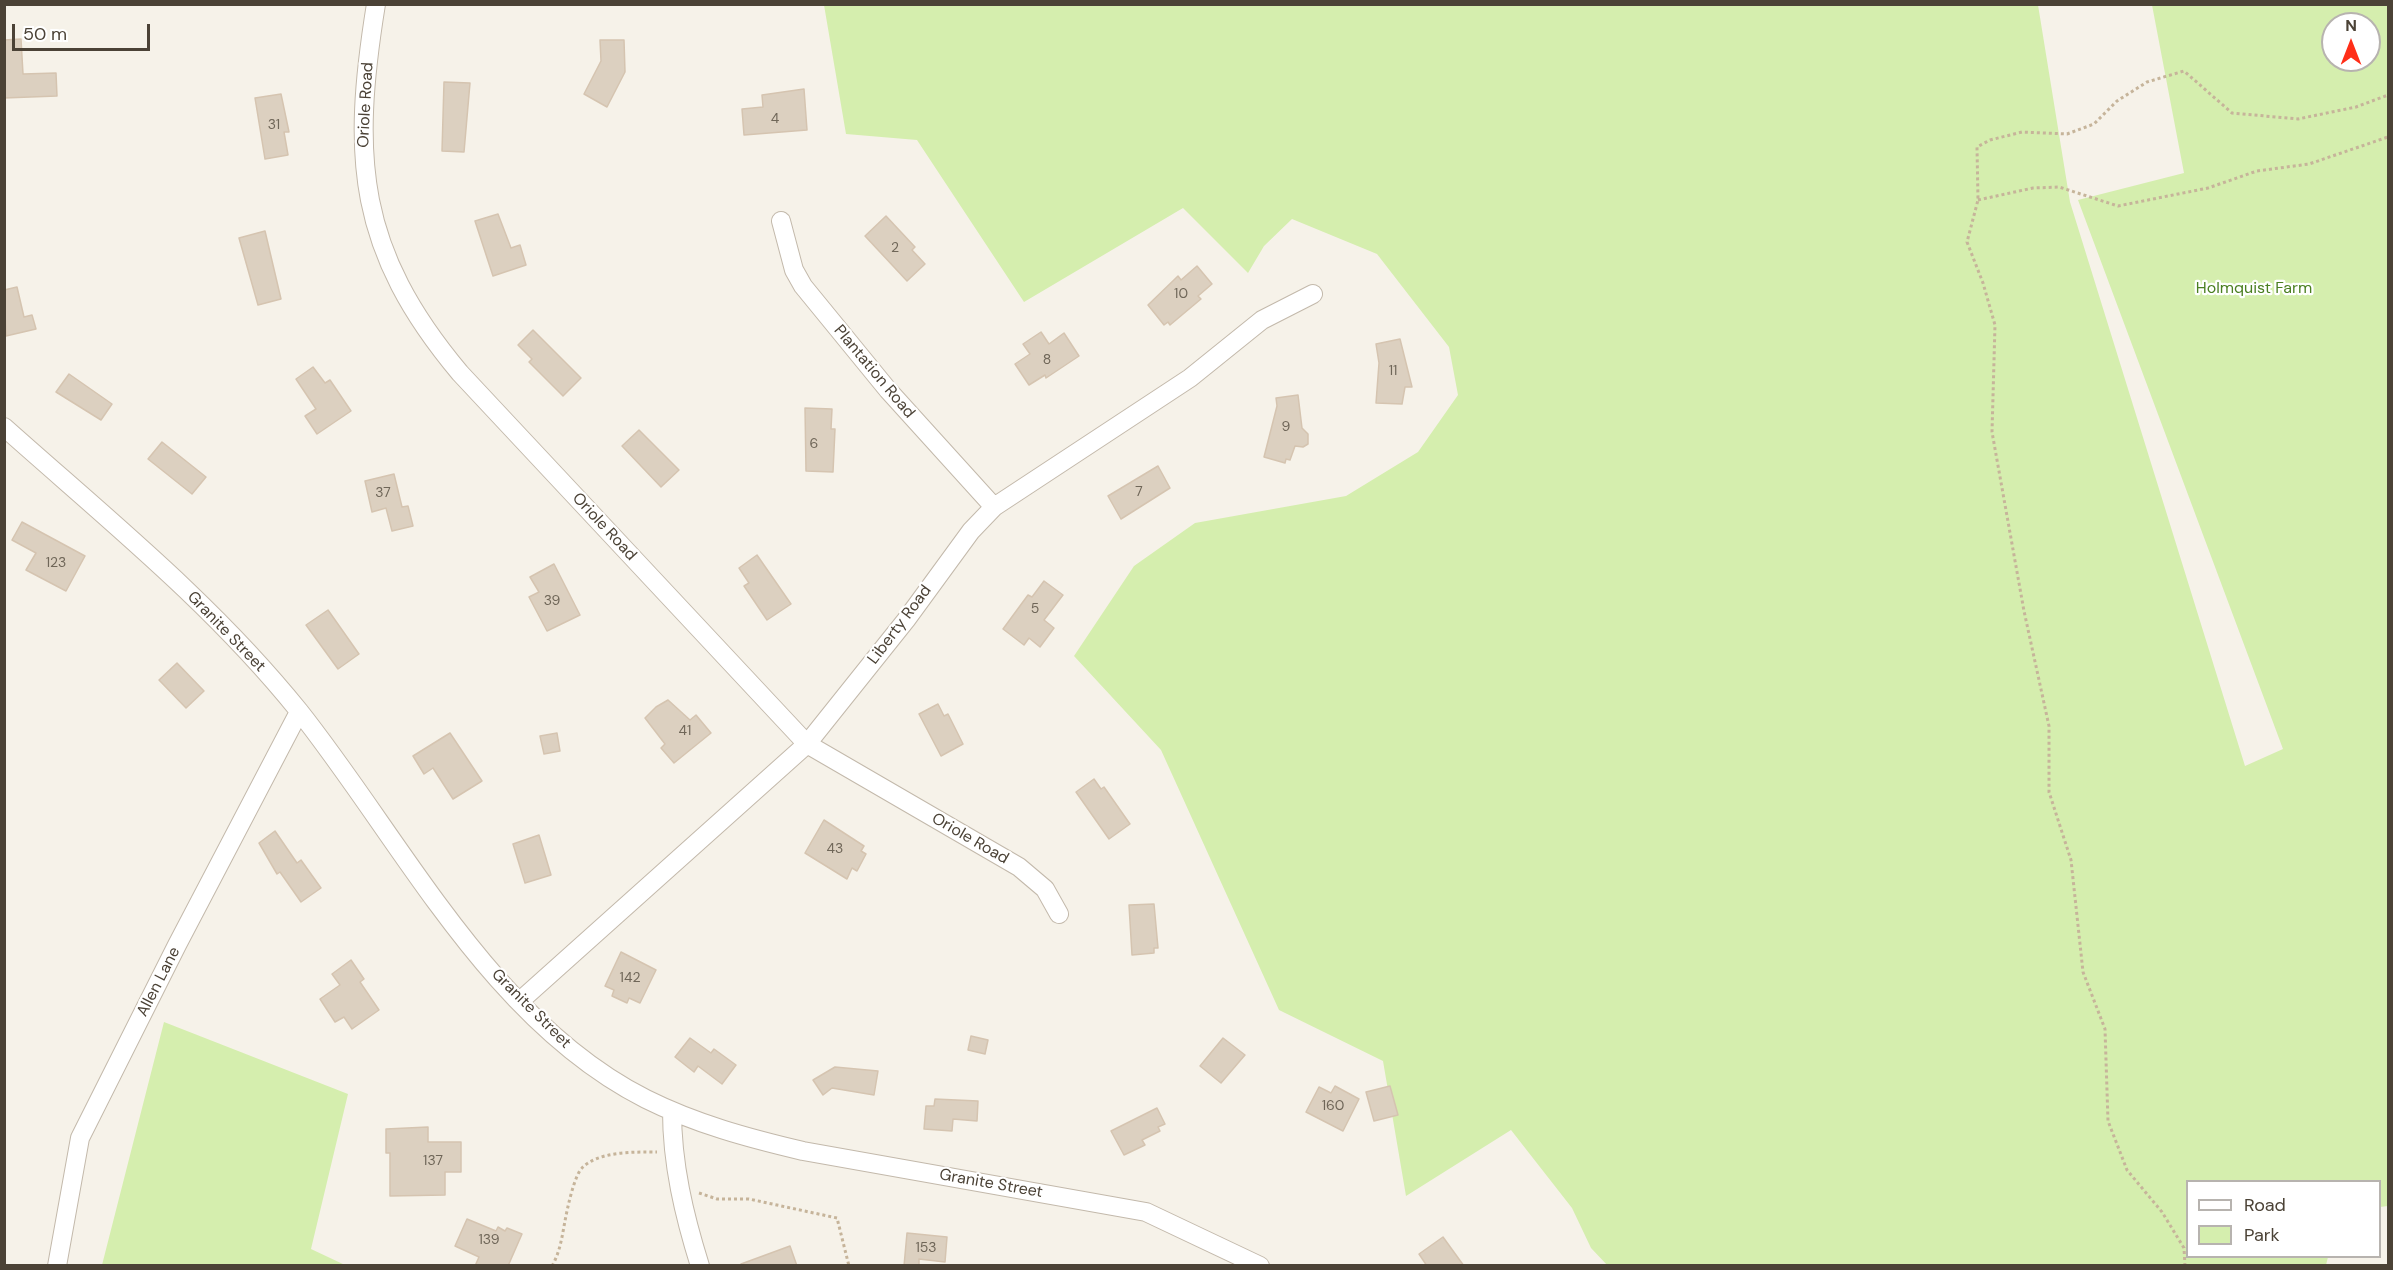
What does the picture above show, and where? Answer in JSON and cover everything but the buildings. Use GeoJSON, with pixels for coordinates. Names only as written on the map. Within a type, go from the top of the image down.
{"type":"FeatureCollection","features":[{"type":"Feature","properties":{"kind":"street","name":"Oriole Road"},"geometry":{"type":"LineString","coordinates":[[376,4],[363,101],[364,172],[380,239],[393,273],[433,341],[460,373],[807,744],[1019,867],[1045,889],[1059,914]]}},
{"type":"Feature","properties":{"kind":"street","name":"Plantation Road"},"geometry":{"type":"LineString","coordinates":[[781,221],[794,270],[803,286],[888,390],[994,507]]}},
{"type":"Feature","properties":{"kind":"street","name":"Liberty Road"},"geometry":{"type":"LineString","coordinates":[[520,1001],[807,744],[906,620],[971,531],[994,507],[1190,378],[1262,320],[1313,294]]}},
{"type":"Feature","properties":{"kind":"street","name":"Granite Street"},"geometry":{"type":"LineString","coordinates":[[4,428],[179,583],[246,649],[299,712],[457,932],[520,1001],[583,1059],[643,1098],[696,1122],[803,1151],[1146,1212],[1260,1266]]}},
{"type":"Feature","properties":{"kind":"street","name":"Allen Lane"},"geometry":{"type":"LineString","coordinates":[[57,1266],[80,1138],[177,945],[299,712]]}},
{"type":"Feature","properties":{"kind":"street"},"geometry":{"type":"LineString","coordinates":[[672,1111],[674,1153],[680,1187],[689,1231],[700,1266]]}},
{"type":"Feature","properties":{"kind":"path"},"geometry":{"type":"LineString","coordinates":[[2185,1266],[2184,1248],[2162,1212],[2127,1170],[2108,1121],[2105,1029],[2083,972],[2071,860],[2049,792],[2049,726],[2024,611],[1992,432],[1995,325],[1983,283],[1967,242],[1978,200],[1977,147],[1990,140],[2022,132],[2067,134],[2094,124],[2117,101],[2147,82],[2184,71],[2232,113],[2298,119],[2356,106],[2388,95]]}},
{"type":"Feature","properties":{"kind":"path"},"geometry":{"type":"LineString","coordinates":[[1978,200],[2034,188],[2059,187],[2118,206],[2208,189],[2257,171],[2309,164],[2388,137]]}},
{"type":"Feature","properties":{"kind":"path"},"geometry":{"type":"LineString","coordinates":[[552,1266],[563,1238],[565,1218],[580,1170],[590,1162],[629,1152],[674,1153]]}},
{"type":"Feature","properties":{"kind":"path"},"geometry":{"type":"LineString","coordinates":[[680,1187],[717,1199],[749,1199],[837,1218],[849,1266]]}},
{"type":"Feature","properties":{"kind":"green space","name":"Holmquist Farm"},"geometry":{"type":"Polygon","coordinates":[[[824,5],[2038,5],[2070,202],[2245,766],[2283,749],[2078,200],[2184,173],[2152,5],[2388,5],[2388,1206],[2381,1207],[2381,1180],[2186,1180],[2186,1258],[2328,1258],[2326,1265],[1608,1266],[1591,1248],[1572,1208],[1511,1130],[1406,1196],[1383,1061],[1279,1010],[1161,750],[1074,656],[1134,566],[1195,523],[1346,496],[1418,452],[1458,395],[1449,347],[1377,254],[1292,219],[1264,246],[1248,273],[1183,208],[1024,302],[917,140],[846,134],[824,5]]]}},
{"type":"Feature","properties":{"kind":"green space"},"geometry":{"type":"Polygon","coordinates":[[[164,1022],[348,1094],[311,1249],[345,1265],[102,1265],[164,1022]]]}}]}
